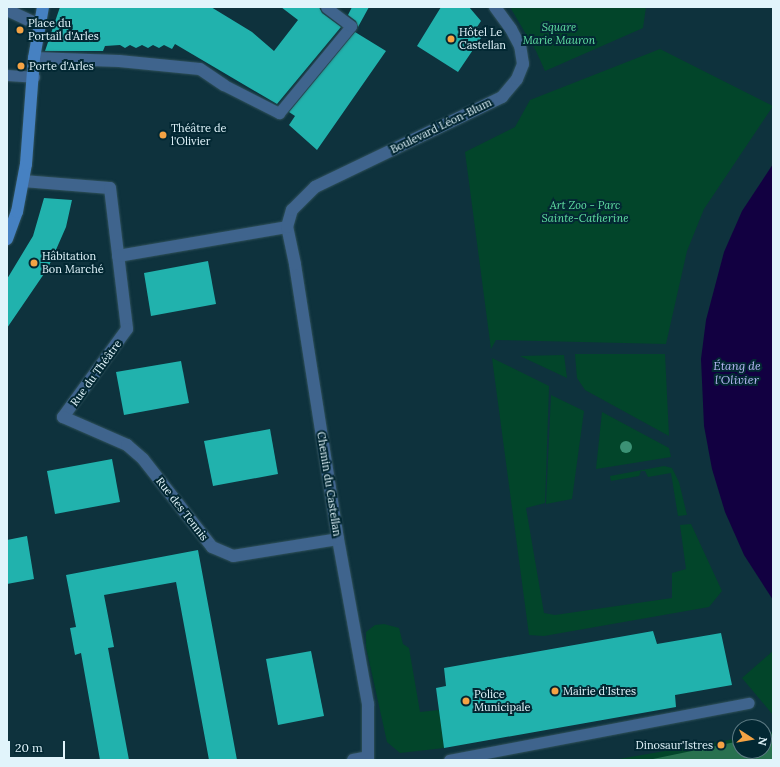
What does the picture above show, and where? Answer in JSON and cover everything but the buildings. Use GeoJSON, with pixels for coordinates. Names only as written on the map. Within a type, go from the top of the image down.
{"type":"FeatureCollection","features":[{"type":"Feature","properties":{"kind":"main road"},"geometry":{"type":"LineString","coordinates":[[8,237],[23,181],[34,77],[34,58],[43,7]]}},
{"type":"Feature","properties":{"kind":"street","name":"Boulevard Léon-Blum"},"geometry":{"type":"LineString","coordinates":[[292,210],[315,187],[502,97],[517,78],[523,64],[520,46],[511,29],[495,7]]}},
{"type":"Feature","properties":{"kind":"street"},"geometry":{"type":"LineString","coordinates":[[7,10],[39,25]]}},
{"type":"Feature","properties":{"kind":"street"},"geometry":{"type":"LineString","coordinates":[[34,58],[119,61],[200,69],[224,85]]}},
{"type":"Feature","properties":{"kind":"street","name":"Rue du Théâtre"},"geometry":{"type":"LineString","coordinates":[[23,181],[110,188],[127,329],[63,418]]}},
{"type":"Feature","properties":{"kind":"street","name":"Chemin du Castellan"},"geometry":{"type":"LineString","coordinates":[[292,210],[287,227],[295,264],[338,539],[368,704],[368,758]]}},
{"type":"Feature","properties":{"kind":"street"},"geometry":{"type":"LineString","coordinates":[[118,256],[287,227]]}},
{"type":"Feature","properties":{"kind":"street","name":"Rue des Tennis"},"geometry":{"type":"LineString","coordinates":[[63,418],[127,445],[143,459],[212,547],[233,556],[338,539]]}},
{"type":"Feature","properties":{"kind":"street"},"geometry":{"type":"LineString","coordinates":[[353,760],[368,758]]}},
{"type":"Feature","properties":{"kind":"lane"},"geometry":{"type":"LineString","coordinates":[[224,85],[279,113],[351,26],[326,7]]}},
{"type":"Feature","properties":{"kind":"lane"},"geometry":{"type":"LineString","coordinates":[[7,76],[34,77]]}},
{"type":"Feature","properties":{"kind":"lane"},"geometry":{"type":"LineString","coordinates":[[449,760],[749,703]]}},
{"type":"Feature","properties":{"kind":"green space","name":"Square Marie Mauron"},"geometry":{"type":"Polygon","coordinates":[[[510,7],[646,7],[643,28],[545,71],[536,51],[510,7]]]}},
{"type":"Feature","properties":{"kind":"green space","name":"Art Zoo - Parc Sainte-Catherine"},"geometry":{"type":"Polygon","coordinates":[[[660,49],[773,106],[704,209],[687,251],[666,344],[496,340],[491,349],[465,152],[515,127],[530,100],[660,49]]]}},
{"type":"Feature","properties":{"kind":"green space"},"geometry":{"type":"Polygon","coordinates":[[[575,354],[665,354],[669,436],[585,390],[577,378],[575,354]]]}},
{"type":"Feature","properties":{"kind":"green space"},"geometry":{"type":"Polygon","coordinates":[[[564,355],[567,378],[520,356],[564,355]]]}},
{"type":"Feature","properties":{"kind":"green space"},"geometry":{"type":"Polygon","coordinates":[[[492,358],[549,386],[545,503],[526,508],[544,613],[555,615],[672,598],[672,573],[686,569],[680,525],[691,524],[722,591],[709,607],[544,636],[529,635],[492,358]]]}},
{"type":"Feature","properties":{"kind":"green space"},"geometry":{"type":"Polygon","coordinates":[[[551,395],[584,411],[572,499],[546,504],[551,395]]]}},
{"type":"Feature","properties":{"kind":"green space"},"geometry":{"type":"Polygon","coordinates":[[[602,412],[669,448],[671,457],[596,469],[602,412]]]}},
{"type":"Feature","properties":{"kind":"green space"},"geometry":{"type":"Polygon","coordinates":[[[664,466],[672,468],[679,482],[687,515],[678,516],[671,473],[648,477],[645,471],[641,471],[639,476],[611,481],[610,476],[664,466]]]}},
{"type":"Feature","properties":{"kind":"green space"},"geometry":{"type":"Polygon","coordinates":[[[384,624],[399,628],[403,644],[409,648],[420,712],[439,710],[444,748],[400,753],[387,742],[366,647],[366,632],[375,625],[384,624]]]}},
{"type":"Feature","properties":{"kind":"green space"},"geometry":{"type":"Polygon","coordinates":[[[773,651],[773,715],[742,678],[773,651]]]}},
{"type":"Feature","properties":{"kind":"green space","name":"Dinosaur'Istres"},"geometry":{"type":"Polygon","coordinates":[[[772,732],[773,760],[613,760],[732,739],[732,759],[772,759],[772,732]]]}},
{"type":"Feature","properties":{"kind":"green space"},"geometry":{"type":"Polygon","coordinates":[[[772,734],[773,760],[648,760],[732,743],[732,759],[772,759],[772,734]]]}},
{"type":"Feature","properties":{"kind":"water","name":"Étang de l'Olivier"},"geometry":{"type":"Polygon","coordinates":[[[773,164],[773,600],[744,555],[725,512],[712,469],[704,426],[701,359],[706,320],[724,252],[742,211],[773,164]]]}},
{"type":"Feature","properties":{"kind":"place","name":"Place du Portail d'Arles"},"geometry":{"type":"Point","coordinates":[20,30]}},
{"type":"Feature","properties":{"kind":"place","name":"Hôtel Le Castellan"},"geometry":{"type":"Point","coordinates":[451,39]}},
{"type":"Feature","properties":{"kind":"place","name":"Porte d'Arles"},"geometry":{"type":"Point","coordinates":[21,66]}},
{"type":"Feature","properties":{"kind":"place","name":"Théâtre de l'Olivier"},"geometry":{"type":"Point","coordinates":[163,135]}},
{"type":"Feature","properties":{"kind":"place","name":"Hâbitation Bon Marché"},"geometry":{"type":"Point","coordinates":[34,263]}},
{"type":"Feature","properties":{"kind":"place","name":"Mairie d'Istres"},"geometry":{"type":"Point","coordinates":[555,691]}},
{"type":"Feature","properties":{"kind":"place","name":"Police Municipale"},"geometry":{"type":"Point","coordinates":[466,701]}},
{"type":"Feature","properties":{"kind":"place","name":"Dinosaur'Istres"},"geometry":{"type":"Point","coordinates":[721,745]}}]}
